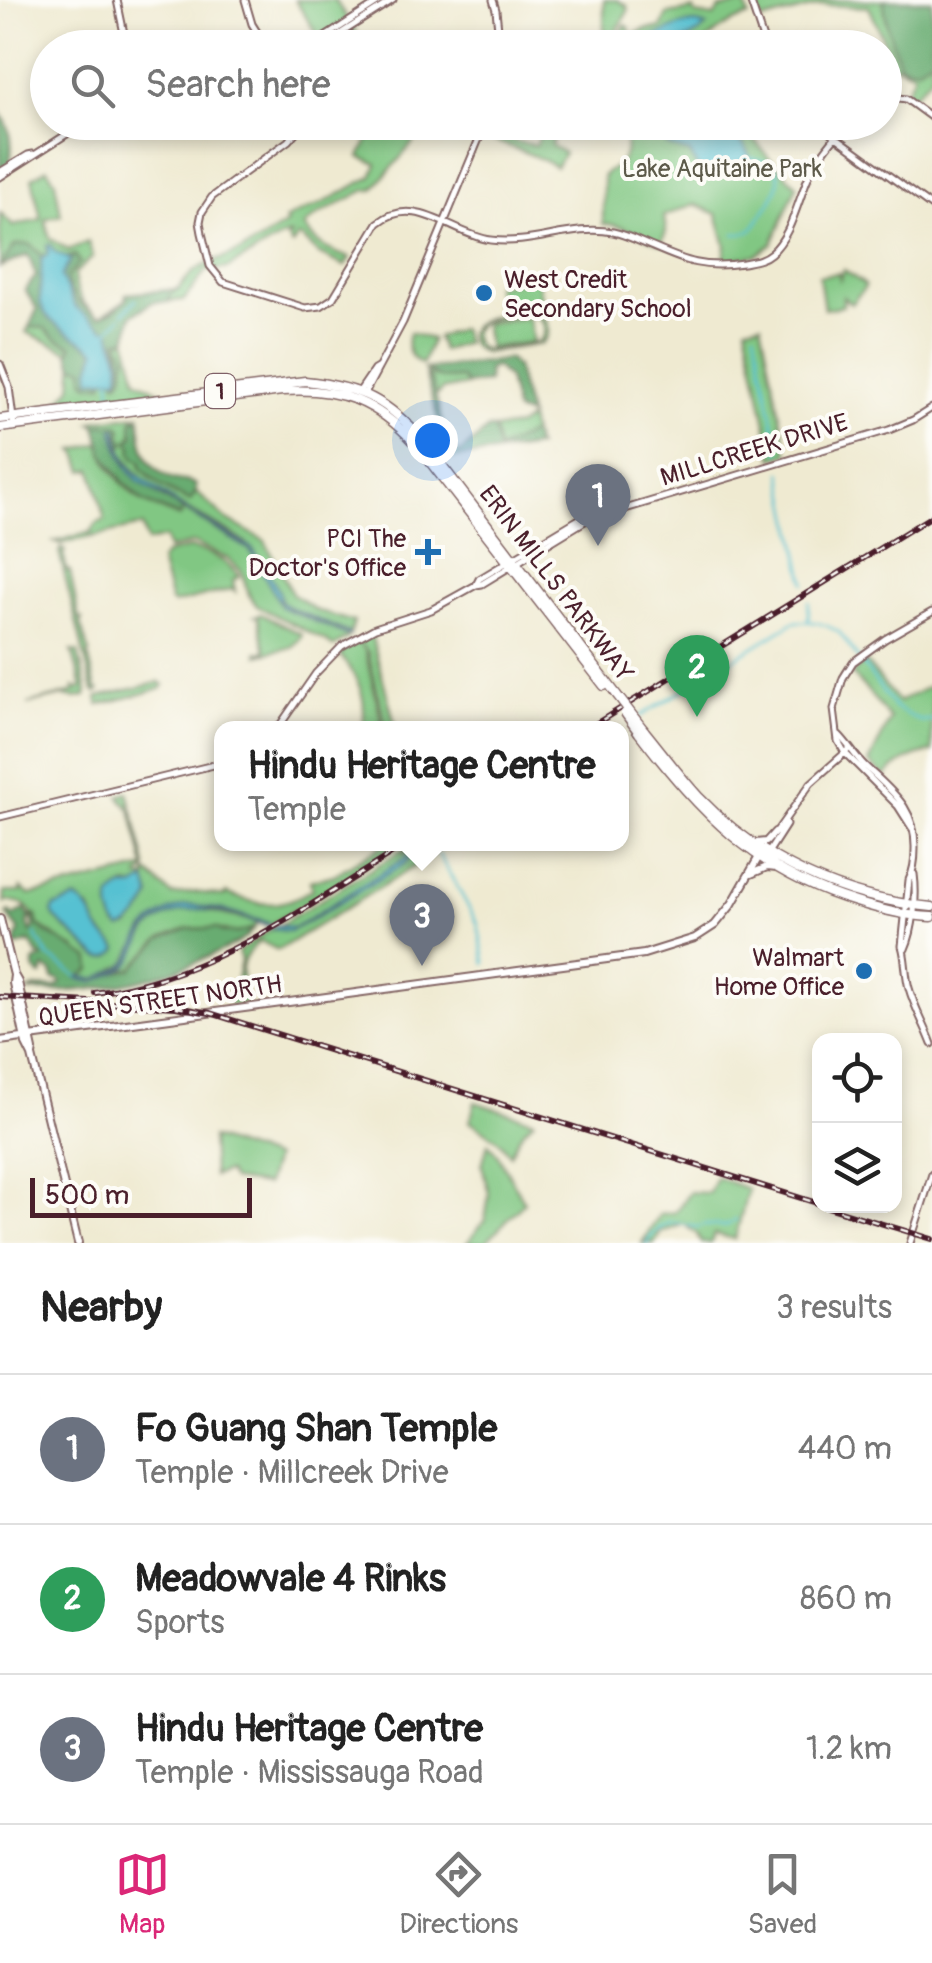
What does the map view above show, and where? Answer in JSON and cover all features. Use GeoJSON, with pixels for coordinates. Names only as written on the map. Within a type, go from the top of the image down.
{"type":"FeatureCollection","features":[{"type":"Feature","properties":{"kind":"main road","name":"ERIN MILLS PARKWAY"},"geometry":{"type":"LineString","coordinates":[[0,428],[13,422],[282,382],[304,380],[345,386],[388,416],[416,444],[695,802],[727,832],[764,855]]}},
{"type":"Feature","properties":{"kind":"main road","name":"ERIN MILLS PARKWAY"},"geometry":{"type":"LineString","coordinates":[[0,420],[13,422],[282,391],[321,391],[376,400],[420,437],[502,544],[511,563]]}},
{"type":"Feature","properties":{"kind":"main road","name":"ERIN MILLS PARKWAY"},"geometry":{"type":"LineString","coordinates":[[642,732],[700,797],[764,855]]}},
{"type":"Feature","properties":{"kind":"main road"},"geometry":{"type":"LineString","coordinates":[[754,843],[766,842],[776,832]]}},
{"type":"Feature","properties":{"kind":"main road","name":"1"},"geometry":{"type":"LineString","coordinates":[[764,855],[778,868],[830,893],[910,920],[932,917]]}},
{"type":"Feature","properties":{"kind":"main road","name":"1"},"geometry":{"type":"LineString","coordinates":[[764,855],[826,884],[894,902],[910,899],[929,906]]}},
{"type":"Feature","properties":{"kind":"main road","name":"QUEEN STREET NORTH"},"geometry":{"type":"LineString","coordinates":[[0,1041],[620,959],[656,951],[695,938],[715,924],[764,855]]}},
{"type":"Feature","properties":{"kind":"main road"},"geometry":{"type":"LineString","coordinates":[[753,873],[778,868]]}},
{"type":"Feature","properties":{"kind":"main road"},"geometry":{"type":"LineString","coordinates":[[0,919],[28,1051],[78,1243]]}},
{"type":"Feature","properties":{"kind":"street"},"geometry":{"type":"LineString","coordinates":[[116,0],[123,30]]}},
{"type":"Feature","properties":{"kind":"street"},"geometry":{"type":"LineString","coordinates":[[244,0],[256,30]]}},
{"type":"Feature","properties":{"kind":"street"},"geometry":{"type":"LineString","coordinates":[[336,30],[382,0]]}},
{"type":"Feature","properties":{"kind":"street"},"geometry":{"type":"LineString","coordinates":[[346,30],[393,0]]}},
{"type":"Feature","properties":{"kind":"street"},"geometry":{"type":"LineString","coordinates":[[495,0],[498,30]]}},
{"type":"Feature","properties":{"kind":"street"},"geometry":{"type":"LineString","coordinates":[[750,0],[760,30]]}},
{"type":"Feature","properties":{"kind":"street"},"geometry":{"type":"LineString","coordinates":[[902,98],[932,118]]}},
{"type":"Feature","properties":{"kind":"street"},"geometry":{"type":"LineString","coordinates":[[1,174],[55,140]]}},
{"type":"Feature","properties":{"kind":"street"},"geometry":{"type":"LineString","coordinates":[[289,140],[218,192],[205,206],[200,222],[210,266],[223,282],[296,307],[316,307],[333,298],[373,228],[389,214],[404,210],[487,240],[605,230],[696,264],[718,267],[755,261],[771,254],[780,242],[811,171],[834,140]]}},
{"type":"Feature","properties":{"kind":"street"},"geometry":{"type":"LineString","coordinates":[[360,396],[403,322],[479,140]]}},
{"type":"Feature","properties":{"kind":"street"},"geometry":{"type":"LineString","coordinates":[[839,140],[932,207]]}},
{"type":"Feature","properties":{"kind":"street"},"geometry":{"type":"LineString","coordinates":[[0,364],[9,388],[13,422]]}},
{"type":"Feature","properties":{"kind":"street"},"geometry":{"type":"LineString","coordinates":[[345,386],[356,387],[370,380]]}},
{"type":"Feature","properties":{"kind":"street"},"geometry":{"type":"LineString","coordinates":[[370,380],[376,400]]}},
{"type":"Feature","properties":{"kind":"street","name":"MILLCREEK DRIVE"},"geometry":{"type":"LineString","coordinates":[[283,721],[316,673],[342,646],[374,628],[431,610],[569,523],[889,430],[932,408]]}},
{"type":"Feature","properties":{"kind":"street"},"geometry":{"type":"LineString","coordinates":[[498,574],[523,577],[528,552],[502,544]]}},
{"type":"Feature","properties":{"kind":"street","name":"MILLCREEK DRIVE"},"geometry":{"type":"LineString","coordinates":[[476,584],[482,584],[511,563]]}},
{"type":"Feature","properties":{"kind":"street"},"geometry":{"type":"LineString","coordinates":[[932,612],[861,654],[842,678],[835,703],[839,736],[844,738],[849,753],[898,806],[912,828],[915,880],[905,949],[906,971],[910,992],[932,1044]]}},
{"type":"Feature","properties":{"kind":"street"},"geometry":{"type":"LineString","coordinates":[[764,855],[811,783],[849,753]]}},
{"type":"Feature","properties":{"kind":"street"},"geometry":{"type":"LineString","coordinates":[[0,817],[214,765]]}},
{"type":"Feature","properties":{"kind":"street"},"geometry":{"type":"LineString","coordinates":[[764,855],[786,821]]}},
{"type":"Feature","properties":{"kind":"street"},"geometry":{"type":"LineString","coordinates":[[910,1243],[932,1174]]}},
{"type":"Feature","properties":{"kind":"green space"},"geometry":{"type":"Polygon","coordinates":[[[295,0],[335,0],[355,30],[314,30],[295,0]]]}},
{"type":"Feature","properties":{"kind":"green space"},"geometry":{"type":"Polygon","coordinates":[[[604,0],[617,0],[627,6],[618,30],[604,30],[604,0]]]}},
{"type":"Feature","properties":{"kind":"green space"},"geometry":{"type":"Polygon","coordinates":[[[883,0],[932,0],[932,56],[921,66],[902,65],[902,30],[888,29],[883,0]]]}},
{"type":"Feature","properties":{"kind":"green space"},"geometry":{"type":"Polygon","coordinates":[[[932,0],[932,75],[912,97],[905,94],[914,73],[902,68],[902,30],[879,30],[869,7],[822,5],[762,21],[754,2],[932,0]]]}},
{"type":"Feature","properties":{"kind":"green space"},"geometry":{"type":"Polygon","coordinates":[[[745,4],[749,16],[723,28],[644,30],[661,28],[667,14],[694,10],[695,14],[714,17],[720,9],[745,4]]]}},
{"type":"Feature","properties":{"kind":"green space"},"geometry":{"type":"Polygon","coordinates":[[[0,112],[9,130],[12,149],[10,162],[0,168],[0,112]]]}},
{"type":"Feature","properties":{"kind":"green space"},"geometry":{"type":"Polygon","coordinates":[[[368,140],[415,140],[373,190],[318,215],[304,226],[324,247],[350,258],[345,266],[319,254],[302,238],[298,237],[292,245],[288,234],[228,268],[206,271],[184,300],[153,302],[132,315],[126,336],[137,379],[162,393],[56,406],[72,387],[74,354],[26,332],[37,309],[25,290],[36,276],[29,255],[0,267],[0,213],[13,226],[41,219],[32,178],[47,168],[55,181],[61,215],[45,219],[50,238],[68,250],[88,242],[93,257],[74,274],[75,281],[85,304],[100,317],[127,299],[126,294],[179,289],[201,267],[251,246],[287,224],[285,220],[290,217],[372,177],[377,164],[360,157],[368,140]]]}},
{"type":"Feature","properties":{"kind":"green space","name":"Lake Aquitaine Park"},"geometry":{"type":"Polygon","coordinates":[[[494,140],[512,140],[535,145],[538,140],[553,140],[551,145],[564,153],[556,167],[494,140]]]}},
{"type":"Feature","properties":{"kind":"green space","name":"Lake Aquitaine Park"},"geometry":{"type":"Polygon","coordinates":[[[624,140],[755,140],[797,185],[772,244],[757,255],[724,260],[726,246],[717,214],[694,204],[664,216],[666,232],[661,244],[626,228],[603,224],[603,175],[622,161],[624,140]]]}},
{"type":"Feature","properties":{"kind":"green space"},"geometry":{"type":"Polygon","coordinates":[[[29,244],[45,257],[42,306],[50,319],[96,351],[91,380],[103,379],[103,384],[91,385],[84,380],[84,368],[74,366],[69,354],[72,346],[44,328],[29,327],[37,309],[25,290],[36,276],[28,255],[0,267],[15,245],[29,244]]]}},
{"type":"Feature","properties":{"kind":"green space"},"geometry":{"type":"Polygon","coordinates":[[[75,255],[80,262],[68,276],[70,289],[82,305],[99,317],[113,311],[127,299],[126,294],[179,289],[170,294],[169,302],[153,302],[132,315],[127,339],[118,340],[127,356],[118,382],[115,378],[121,365],[116,344],[73,303],[61,276],[70,259],[66,258],[75,255]]]}},
{"type":"Feature","properties":{"kind":"green space"},"geometry":{"type":"Polygon","coordinates":[[[844,270],[865,287],[851,304],[843,297],[843,306],[824,309],[819,276],[839,273],[840,279],[844,270]]]}},
{"type":"Feature","properties":{"kind":"green space"},"geometry":{"type":"Polygon","coordinates":[[[538,279],[542,304],[498,310],[495,285],[538,279]]]}},
{"type":"Feature","properties":{"kind":"green space"},"geometry":{"type":"Polygon","coordinates":[[[543,310],[540,314],[548,329],[541,344],[484,353],[470,342],[472,327],[478,322],[500,315],[543,310]],[[532,314],[483,321],[474,329],[474,340],[486,350],[538,342],[544,330],[532,314]]]}},
{"type":"Feature","properties":{"kind":"green space"},"geometry":{"type":"Polygon","coordinates":[[[529,318],[533,342],[488,348],[484,324],[529,318]]]}},
{"type":"Feature","properties":{"kind":"green space"},"geometry":{"type":"Polygon","coordinates":[[[761,323],[788,454],[773,458],[746,326],[761,323]]]}},
{"type":"Feature","properties":{"kind":"green space"},"geometry":{"type":"Polygon","coordinates":[[[461,329],[466,343],[442,351],[437,337],[461,329]]]}},
{"type":"Feature","properties":{"kind":"green space"},"geometry":{"type":"Polygon","coordinates":[[[409,333],[432,339],[422,364],[409,352],[409,333]]]}},
{"type":"Feature","properties":{"kind":"green space"},"geometry":{"type":"Polygon","coordinates":[[[509,359],[516,367],[529,416],[515,411],[508,379],[496,367],[488,369],[488,382],[467,385],[461,378],[443,378],[427,369],[509,359]]]}},
{"type":"Feature","properties":{"kind":"green space"},"geometry":{"type":"Polygon","coordinates":[[[424,369],[433,376],[461,378],[467,385],[442,390],[435,397],[424,369]]]}},
{"type":"Feature","properties":{"kind":"green space"},"geometry":{"type":"Polygon","coordinates":[[[425,374],[432,382],[449,449],[460,453],[488,429],[494,429],[498,450],[532,433],[537,447],[449,459],[425,374]]]}},
{"type":"Feature","properties":{"kind":"green space"},"geometry":{"type":"Polygon","coordinates":[[[140,415],[132,424],[133,437],[129,439],[148,476],[189,501],[196,492],[226,519],[265,541],[292,593],[315,610],[354,622],[349,637],[333,647],[257,606],[241,571],[228,559],[194,543],[168,549],[165,538],[147,542],[142,526],[54,542],[91,532],[105,520],[92,469],[84,471],[74,450],[100,443],[111,467],[135,496],[179,517],[183,510],[250,550],[282,607],[349,636],[288,607],[248,546],[144,480],[121,448],[124,442],[113,424],[91,423],[140,415]]]}},
{"type":"Feature","properties":{"kind":"green space"},"geometry":{"type":"Polygon","coordinates":[[[135,418],[140,418],[143,446],[156,469],[196,485],[190,501],[160,485],[135,459],[128,442],[133,436],[135,418]]]}},
{"type":"Feature","properties":{"kind":"green space"},"geometry":{"type":"Polygon","coordinates":[[[529,419],[532,433],[497,451],[494,429],[518,426],[529,419]]]}},
{"type":"Feature","properties":{"kind":"green space"},"geometry":{"type":"Polygon","coordinates":[[[113,424],[122,429],[120,435],[125,442],[121,448],[116,429],[119,445],[130,469],[147,487],[183,510],[180,517],[144,502],[123,482],[103,453],[96,425],[113,424]]]}},
{"type":"Feature","properties":{"kind":"green space"},"geometry":{"type":"Polygon","coordinates":[[[61,548],[82,619],[97,693],[93,691],[61,548]]]}},
{"type":"Feature","properties":{"kind":"green space"},"geometry":{"type":"Polygon","coordinates":[[[190,548],[211,554],[230,566],[239,577],[233,580],[235,591],[171,602],[160,561],[167,553],[190,548]]]}},
{"type":"Feature","properties":{"kind":"green space"},"geometry":{"type":"Polygon","coordinates":[[[261,614],[302,637],[292,647],[258,655],[266,651],[255,616],[261,614]]]}},
{"type":"Feature","properties":{"kind":"green space"},"geometry":{"type":"Polygon","coordinates":[[[371,634],[394,721],[384,721],[365,650],[381,721],[363,721],[360,689],[340,655],[371,634]]]}},
{"type":"Feature","properties":{"kind":"green space"},"geometry":{"type":"Polygon","coordinates":[[[72,651],[78,652],[86,696],[62,696],[28,704],[74,692],[74,687],[80,690],[72,651]]]}},
{"type":"Feature","properties":{"kind":"green space"},"geometry":{"type":"Polygon","coordinates":[[[865,661],[898,702],[932,685],[932,752],[906,760],[885,777],[869,763],[890,719],[852,675],[865,661]]]}},
{"type":"Feature","properties":{"kind":"green space"},"geometry":{"type":"Polygon","coordinates":[[[160,682],[164,685],[161,689],[99,705],[99,697],[160,682]]]}},
{"type":"Feature","properties":{"kind":"green space"},"geometry":{"type":"Polygon","coordinates":[[[128,792],[147,868],[139,877],[147,878],[147,872],[172,895],[226,893],[249,901],[280,903],[312,889],[310,881],[334,875],[373,851],[388,851],[271,924],[222,910],[183,906],[145,929],[126,963],[96,980],[80,976],[83,973],[75,948],[63,945],[38,925],[36,916],[19,903],[5,903],[4,892],[21,892],[21,888],[30,895],[145,868],[131,810],[119,796],[128,792]],[[146,881],[118,890],[110,908],[117,926],[128,927],[149,895],[146,881]],[[89,908],[55,918],[95,955],[112,943],[99,930],[89,908]]]}},
{"type":"Feature","properties":{"kind":"green space"},"geometry":{"type":"Polygon","coordinates":[[[401,851],[434,854],[278,950],[260,941],[243,962],[247,1003],[232,1005],[222,993],[234,993],[241,960],[238,952],[271,929],[289,931],[306,923],[404,864],[408,856],[294,928],[278,926],[401,851]]]}},
{"type":"Feature","properties":{"kind":"green space"},"geometry":{"type":"Polygon","coordinates":[[[25,909],[31,932],[35,915],[38,926],[90,959],[91,970],[78,978],[85,980],[132,969],[161,939],[187,929],[217,928],[238,933],[254,928],[226,949],[148,978],[101,988],[29,991],[61,983],[53,979],[52,972],[44,968],[42,976],[34,969],[34,962],[43,957],[30,942],[15,944],[19,930],[7,914],[14,916],[25,909]]]}},
{"type":"Feature","properties":{"kind":"green space"},"geometry":{"type":"Polygon","coordinates":[[[200,909],[257,922],[254,928],[238,933],[187,929],[161,939],[132,969],[122,969],[157,922],[182,911],[200,909]]]}},
{"type":"Feature","properties":{"kind":"green space"},"geometry":{"type":"Polygon","coordinates":[[[475,1102],[534,1120],[510,1154],[497,1139],[470,1121],[475,1102]]]}},
{"type":"Feature","properties":{"kind":"green space"},"geometry":{"type":"Polygon","coordinates":[[[211,1138],[274,1158],[266,1185],[232,1180],[227,1172],[213,1176],[211,1138]]]}},
{"type":"Feature","properties":{"kind":"green space"},"geometry":{"type":"Polygon","coordinates":[[[488,1143],[524,1202],[485,1243],[467,1243],[485,1220],[489,1194],[482,1165],[488,1143]]]}},
{"type":"Feature","properties":{"kind":"green space"},"geometry":{"type":"Polygon","coordinates":[[[716,1177],[748,1189],[735,1239],[714,1234],[711,1243],[701,1243],[697,1234],[684,1224],[661,1232],[654,1243],[642,1243],[660,1214],[675,1212],[690,1192],[709,1193],[716,1177]]]}},
{"type":"Feature","properties":{"kind":"water"},"geometry":{"type":"Polygon","coordinates":[[[707,26],[702,30],[671,30],[707,26]]]}},
{"type":"Feature","properties":{"kind":"water"},"geometry":{"type":"Polygon","coordinates":[[[662,140],[738,140],[750,161],[740,168],[712,174],[699,171],[690,153],[662,140]]]}},
{"type":"Feature","properties":{"kind":"water"},"geometry":{"type":"Polygon","coordinates":[[[47,245],[71,260],[61,276],[75,307],[110,329],[120,359],[118,378],[91,380],[96,351],[57,326],[45,313],[40,301],[41,258],[48,254],[47,245]]]}},
{"type":"Feature","properties":{"kind":"water"},"geometry":{"type":"Polygon","coordinates":[[[116,428],[120,446],[136,474],[185,509],[252,548],[288,607],[349,636],[282,607],[250,550],[138,481],[122,457],[113,429],[116,428]]]}},
{"type":"Feature","properties":{"kind":"water"},"geometry":{"type":"Polygon","coordinates":[[[408,856],[404,864],[306,923],[290,931],[271,929],[277,925],[294,928],[408,856]]]}},
{"type":"Feature","properties":{"kind":"water"},"geometry":{"type":"Polygon","coordinates":[[[146,880],[149,900],[134,920],[121,929],[111,915],[111,897],[123,887],[134,887],[146,880]]]}},
{"type":"Feature","properties":{"kind":"water"},"geometry":{"type":"Polygon","coordinates":[[[76,899],[118,949],[112,956],[98,957],[55,918],[54,907],[76,899]]]}},
{"type":"Feature","properties":{"kind":"water"},"geometry":{"type":"Polygon","coordinates":[[[192,905],[271,924],[205,910],[175,913],[148,930],[126,966],[94,981],[78,978],[96,980],[121,967],[156,919],[192,905]]]}},
{"type":"Feature","properties":{"kind":"waterway"},"geometry":{"type":"LineString","coordinates":[[735,234],[753,228],[772,199],[778,181],[778,174],[769,163],[747,158]]}},
{"type":"Feature","properties":{"kind":"waterway"},"geometry":{"type":"LineString","coordinates":[[123,313],[136,300]]}},
{"type":"Feature","properties":{"kind":"waterway"},"geometry":{"type":"LineString","coordinates":[[108,331],[121,317]]}},
{"type":"Feature","properties":{"kind":"waterway"},"geometry":{"type":"LineString","coordinates":[[755,332],[779,452]]}},
{"type":"Feature","properties":{"kind":"waterway"},"geometry":{"type":"LineString","coordinates":[[110,380],[111,393]]}},
{"type":"Feature","properties":{"kind":"waterway"},"geometry":{"type":"LineString","coordinates":[[782,472],[805,583]]}},
{"type":"Feature","properties":{"kind":"waterway"},"geometry":{"type":"LineString","coordinates":[[808,621],[809,602]]}},
{"type":"Feature","properties":{"kind":"waterway"},"geometry":{"type":"LineString","coordinates":[[641,716],[794,622],[806,621],[839,632],[895,708],[920,721],[932,720]]}},
{"type":"Feature","properties":{"kind":"waterway"},"geometry":{"type":"LineString","coordinates":[[439,855],[478,924],[485,963]]}},
{"type":"Feature","properties":{"kind":"waterway"},"geometry":{"type":"LineString","coordinates":[[35,934],[48,956],[78,977]]}},
{"type":"Feature","properties":{"kind":"waterway"},"geometry":{"type":"LineString","coordinates":[[656,1232],[672,1223],[700,1227]]}},
{"type":"Feature","properties":{"kind":"waterway"},"geometry":{"type":"LineString","coordinates":[[703,1225],[731,1223]]}},
{"type":"Feature","properties":{"kind":"waterway"},"geometry":{"type":"LineString","coordinates":[[646,1243],[654,1233]]}},
{"type":"Feature","properties":{"kind":"railway"},"geometry":{"type":"LineString","coordinates":[[600,721],[932,516]]}},
{"type":"Feature","properties":{"kind":"railway"},"geometry":{"type":"LineString","coordinates":[[95,993],[138,985],[220,955],[296,914],[396,851]]}},
{"type":"Feature","properties":{"kind":"railway"},"geometry":{"type":"LineString","coordinates":[[0,997],[176,1007],[210,1013],[812,1201]]}},
{"type":"Feature","properties":{"kind":"railway"},"geometry":{"type":"LineString","coordinates":[[847,1213],[932,1239]]}},
{"type":"Feature","properties":{"kind":"place","name":"West Credit Secondary School"},"geometry":{"type":"Point","coordinates":[484,293]}},
{"type":"Feature","properties":{"kind":"place","name":"Fo Guang Shan Temple"},"geometry":{"type":"Point","coordinates":[598,546]}},
{"type":"Feature","properties":{"kind":"place","name":"PCI The Doctor's Office"},"geometry":{"type":"Point","coordinates":[428,552]}},
{"type":"Feature","properties":{"kind":"place","name":"Meadowvale 4 Rinks"},"geometry":{"type":"Point","coordinates":[697,717]}},
{"type":"Feature","properties":{"kind":"place","name":"Hindu Heritage Centre"},"geometry":{"type":"Point","coordinates":[422,966]}},
{"type":"Feature","properties":{"kind":"place","name":"Walmart Home Office"},"geometry":{"type":"Point","coordinates":[864,971]}}]}
